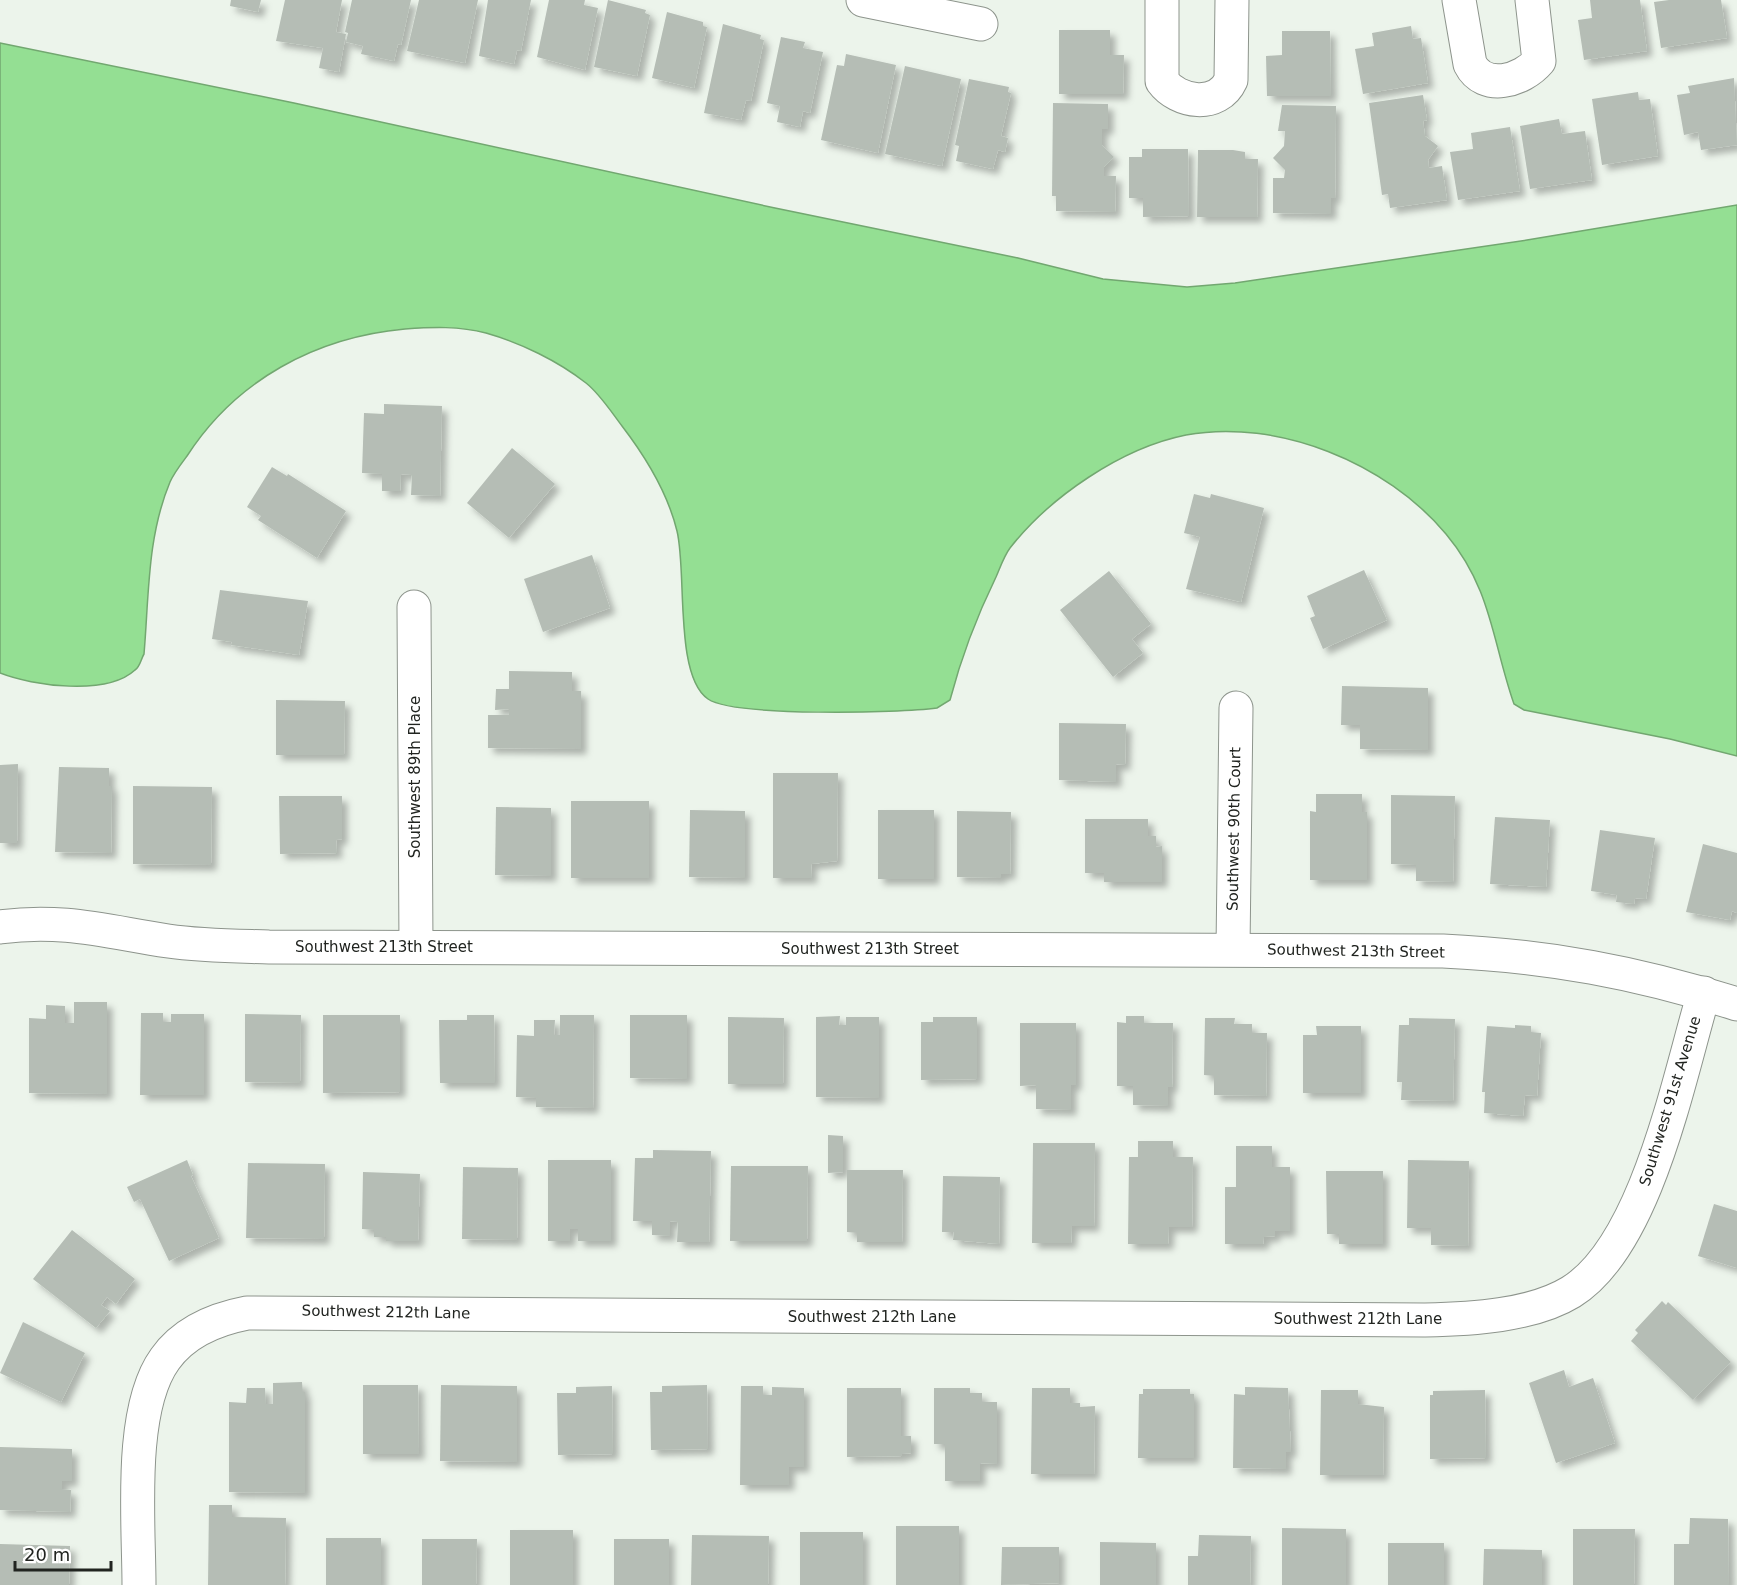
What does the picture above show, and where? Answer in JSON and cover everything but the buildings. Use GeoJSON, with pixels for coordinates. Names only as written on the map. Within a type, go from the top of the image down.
{"type":"FeatureCollection","features":[{"type":"Feature","properties":{"kind":"street"},"geometry":{"type":"LineString","coordinates":[[863,0],[981,24]]}},
{"type":"Feature","properties":{"kind":"street"},"geometry":{"type":"LineString","coordinates":[[1162,0],[1162,81],[1170,92],[1183,98],[1199,100],[1215,96],[1227,89],[1231,80],[1232,0]]}},
{"type":"Feature","properties":{"kind":"street"},"geometry":{"type":"LineString","coordinates":[[1459,0],[1470,64],[1475,73],[1483,79],[1494,81],[1522,77],[1539,62],[1532,0]]}},
{"type":"Feature","properties":{"kind":"street","name":"Southwest 89th Place"},"geometry":{"type":"LineString","coordinates":[[414,607],[416,946]]}},
{"type":"Feature","properties":{"kind":"street","name":"Southwest 90th Court"},"geometry":{"type":"LineString","coordinates":[[1233,950],[1236,708]]}},
{"type":"Feature","properties":{"kind":"street","name":"Southwest 213th Street"},"geometry":{"type":"LineString","coordinates":[[0,927],[46,923],[73,924],[171,942],[212,945],[1443,951],[1545,958],[1636,975],[1737,1004]]}},
{"type":"Feature","properties":{"kind":"street","name":"Southwest 91st Avenue"},"geometry":{"type":"LineString","coordinates":[[1569,1293],[1586,1281],[1602,1263],[1631,1216],[1663,1135],[1704,993]]}},
{"type":"Feature","properties":{"kind":"street","name":"Southwest 212th Lane"},"geometry":{"type":"LineString","coordinates":[[139,1585],[139,1457],[144,1413],[154,1377],[165,1359],[179,1343],[223,1318],[269,1311],[1453,1319],[1523,1309],[1569,1293]]}},
{"type":"Feature","properties":{"kind":"shaded area"},"geometry":{"type":"Polygon","coordinates":[[[0,43],[294,103],[775,208],[1018,258],[1103,279],[1187,287],[1235,283],[1527,240],[1737,205],[1737,756],[1670,739],[1524,710],[1514,704],[1489,616],[1473,575],[1446,534],[1422,509],[1393,486],[1362,467],[1328,452],[1293,440],[1257,433],[1221,431],[1186,435],[1161,441],[1112,463],[1066,493],[1026,529],[1006,555],[982,607],[950,700],[937,708],[818,712],[750,709],[724,705],[708,699],[697,687],[690,669],[686,646],[680,549],[668,503],[647,463],[606,404],[586,383],[563,367],[526,347],[486,333],[446,328],[405,329],[372,334],[310,353],[281,367],[254,385],[229,405],[207,429],[180,465],[162,503],[150,567],[144,654],[135,670],[123,678],[89,686],[50,685],[0,673],[0,43]]]}}]}
